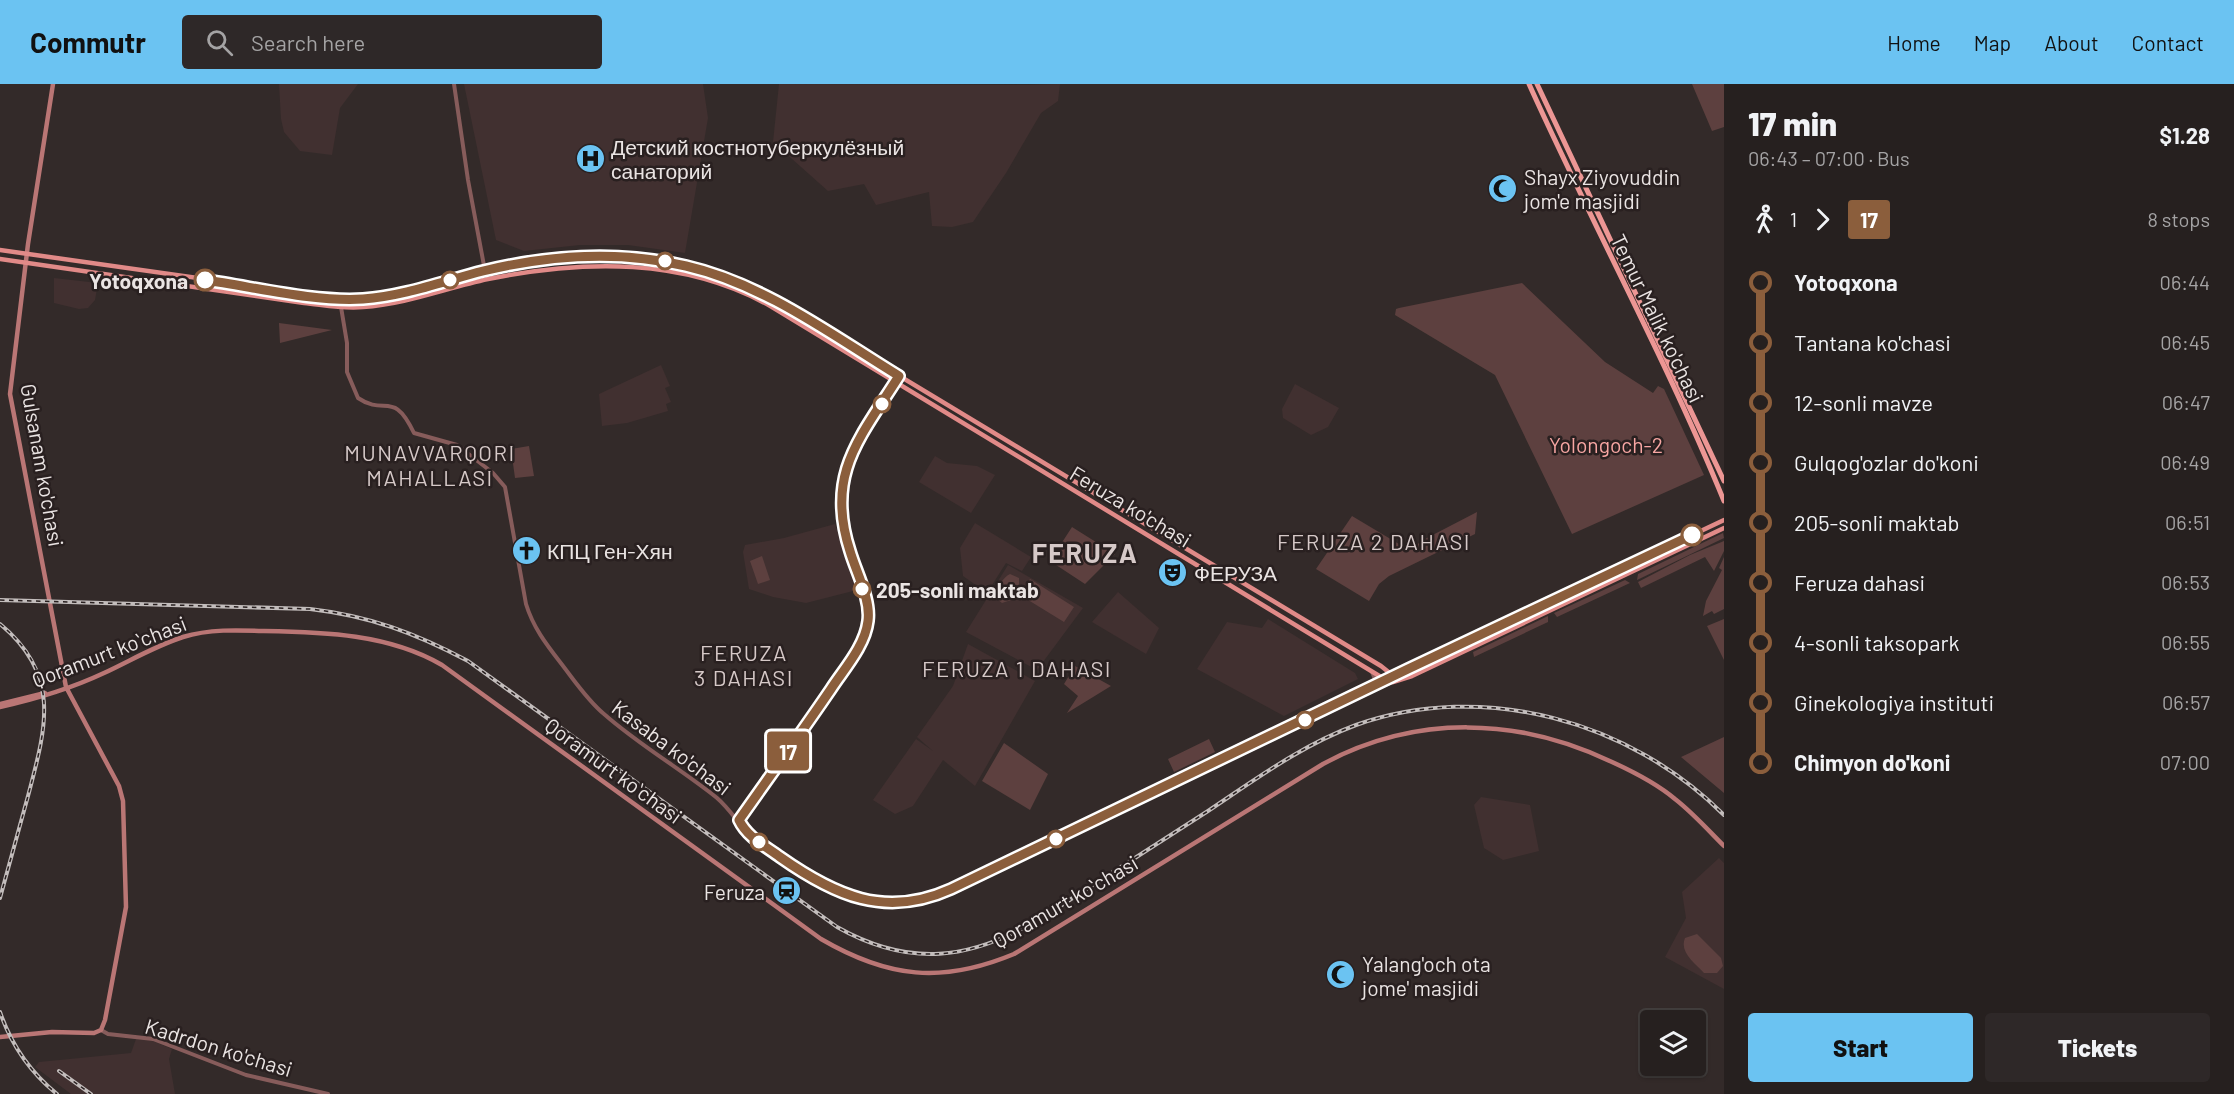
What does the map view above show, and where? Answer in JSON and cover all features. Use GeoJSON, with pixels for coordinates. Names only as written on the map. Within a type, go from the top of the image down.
{"type":"FeatureCollection","features":[{"type":"Feature","properties":{"kind":"highway","name":"Temur Malik ko'chasi"},"geometry":{"type":"LineString","coordinates":[[1529,84],[1603,243],[1684,408],[1724,501]]}},
{"type":"Feature","properties":{"kind":"highway","name":"Temur Malik ko'chasi"},"geometry":{"type":"LineString","coordinates":[[1538,84],[1724,481]]}},
{"type":"Feature","properties":{"kind":"main road","name":"Gulsanam ko'chasi"},"geometry":{"type":"LineString","coordinates":[[53,84],[27,254],[10,394],[66,688],[119,786],[124,810],[126,907],[105,1020],[101,1030]]}},
{"type":"Feature","properties":{"kind":"main road","name":"Feruza ko'chasi"},"geometry":{"type":"LineString","coordinates":[[0,250],[270,290],[330,298],[364,299],[402,293],[485,271],[582,256],[620,256],[665,261],[699,269],[752,288],[817,326],[1297,615],[1394,676],[1386,680],[1372,672],[813,332],[745,293],[708,279],[664,270],[588,265],[487,279],[384,305],[341,307],[0,259]]}},
{"type":"Feature","properties":{"kind":"main road"},"geometry":{"type":"LineString","coordinates":[[128,277],[126,273],[129,268]]}},
{"type":"Feature","properties":{"kind":"main road"},"geometry":{"type":"LineString","coordinates":[[485,271],[487,279]]}},
{"type":"Feature","properties":{"kind":"main road"},"geometry":{"type":"LineString","coordinates":[[269,298],[273,294],[270,290]]}},
{"type":"Feature","properties":{"kind":"main road"},"geometry":{"type":"LineString","coordinates":[[813,332],[817,330],[817,326]]}},
{"type":"Feature","properties":{"kind":"main road"},"geometry":{"type":"LineString","coordinates":[[895,382],[899,376]]}},
{"type":"Feature","properties":{"kind":"main road"},"geometry":{"type":"LineString","coordinates":[[1055,479],[1059,472]]}},
{"type":"Feature","properties":{"kind":"main road"},"geometry":{"type":"LineString","coordinates":[[1724,520],[1394,676],[1400,680],[1724,528]]}},
{"type":"Feature","properties":{"kind":"main road"},"geometry":{"type":"LineString","coordinates":[[1663,549],[1666,556]]}},
{"type":"Feature","properties":{"kind":"main road"},"geometry":{"type":"LineString","coordinates":[[1292,623],[1296,621],[1297,615]]}},
{"type":"Feature","properties":{"kind":"main road","name":"Qoramurt koʻchasi"},"geometry":{"type":"LineString","coordinates":[[0,705],[66,688],[176,637],[202,630],[246,628],[322,631],[363,636],[410,648],[451,669],[822,937],[856,956],[891,968],[915,972],[945,972],[968,968],[1013,952],[1141,876],[1305,772],[1370,741],[1422,730],[1469,725],[1494,726],[1537,733],[1588,749],[1659,785],[1684,804],[1724,845]]}},
{"type":"Feature","properties":{"kind":"main road"},"geometry":{"type":"LineString","coordinates":[[0,1037],[52,1032],[94,1033],[101,1030]]}},
{"type":"Feature","properties":{"kind":"street"},"geometry":{"type":"LineString","coordinates":[[454,84],[468,180],[485,271]]}},
{"type":"Feature","properties":{"kind":"street","name":"Kasaba ko'chasi"},"geometry":{"type":"LineString","coordinates":[[341,307],[347,343],[347,372],[358,398],[402,410],[414,433],[457,445],[493,473],[505,487],[526,604],[531,619],[546,644],[589,699],[604,715],[719,800],[752,837],[804,873],[832,889],[886,903],[907,904],[951,889],[1394,676]]}},
{"type":"Feature","properties":{"kind":"street"},"geometry":{"type":"LineString","coordinates":[[739,820],[854,655],[867,630],[868,616],[863,592],[842,523],[841,492],[850,458],[895,382]]}},
{"type":"Feature","properties":{"kind":"street"},"geometry":{"type":"LineString","coordinates":[[1366,691],[1375,682],[1372,672]]}},
{"type":"Feature","properties":{"kind":"street","name":"Kasaba ko'chasi"},"geometry":{"type":"LineString","coordinates":[[1366,691],[1386,680]]}},
{"type":"Feature","properties":{"kind":"street","name":"Kadrdon ko'chasi"},"geometry":{"type":"LineString","coordinates":[[101,1030],[108,1034],[153,1039],[246,1075],[328,1094]]}},
{"type":"Feature","properties":{"kind":"shaded area"},"geometry":{"type":"Polygon","coordinates":[[[279,84],[358,84],[340,108],[332,155],[300,151],[284,132],[279,84]]]}},
{"type":"Feature","properties":{"kind":"shaded area","name":"Детский костнотуберкулёзный санаторий"},"geometry":{"type":"Polygon","coordinates":[[[464,84],[703,84],[708,118],[685,253],[628,245],[580,245],[524,251],[496,240],[464,84]]]}},
{"type":"Feature","properties":{"kind":"shaded area"},"geometry":{"type":"Polygon","coordinates":[[[779,84],[1060,84],[1058,101],[1041,113],[1006,173],[973,222],[952,227],[932,226],[929,192],[876,205],[864,184],[828,191],[773,142],[779,84]]]}},
{"type":"Feature","properties":{"kind":"shaded area"},"geometry":{"type":"Polygon","coordinates":[[[54,278],[98,283],[95,300],[88,308],[79,309],[54,303],[54,278]]]}},
{"type":"Feature","properties":{"kind":"shaded area"},"geometry":{"type":"Polygon","coordinates":[[[661,365],[670,386],[665,388],[671,402],[666,404],[668,411],[627,423],[602,426],[599,394],[661,365]]]}},
{"type":"Feature","properties":{"kind":"shaded area"},"geometry":{"type":"Polygon","coordinates":[[[1295,384],[1339,408],[1328,427],[1311,435],[1283,418],[1282,409],[1295,384]]]}},
{"type":"Feature","properties":{"kind":"shaded area"},"geometry":{"type":"Polygon","coordinates":[[[935,456],[947,463],[977,466],[995,475],[971,513],[919,482],[935,456]]]}},
{"type":"Feature","properties":{"kind":"shaded area"},"geometry":{"type":"Polygon","coordinates":[[[975,523],[1031,557],[1022,571],[1006,563],[987,593],[963,576],[960,548],[975,523]]]}},
{"type":"Feature","properties":{"kind":"shaded area"},"geometry":{"type":"Polygon","coordinates":[[[835,524],[857,590],[806,603],[773,597],[749,589],[743,552],[745,545],[784,538],[835,524]]]}},
{"type":"Feature","properties":{"kind":"shaded area"},"geometry":{"type":"Polygon","coordinates":[[[1008,565],[1083,608],[1037,670],[966,632],[1008,565]]]}},
{"type":"Feature","properties":{"kind":"shaded area"},"geometry":{"type":"Polygon","coordinates":[[[1118,592],[1159,628],[1146,654],[1092,622],[1118,592]]]}},
{"type":"Feature","properties":{"kind":"shaded area"},"geometry":{"type":"Polygon","coordinates":[[[1268,619],[1355,673],[1358,679],[1284,716],[1197,669],[1227,622],[1262,628],[1268,619]]]}},
{"type":"Feature","properties":{"kind":"shaded area"},"geometry":{"type":"Polygon","coordinates":[[[968,644],[1035,681],[975,786],[943,760],[913,806],[895,814],[873,800],[916,739],[933,751],[917,737],[953,686],[968,644]]]}},
{"type":"Feature","properties":{"kind":"shaded area"},"geometry":{"type":"Polygon","coordinates":[[[1481,797],[1530,805],[1539,851],[1503,860],[1484,848],[1474,805],[1481,797]]]}},
{"type":"Feature","properties":{"kind":"shaded area"},"geometry":{"type":"Polygon","coordinates":[[[1719,858],[1724,863],[1724,989],[1665,957],[1686,918],[1682,892],[1719,858]]]}},
{"type":"Feature","properties":{"kind":"shaded area"},"geometry":{"type":"Polygon","coordinates":[[[136,1039],[153,1041],[172,1049],[169,1059],[175,1094],[71,1094],[35,1067],[39,1062],[131,1053],[136,1039]]]}},
{"type":"Feature","properties":{"kind":"green space"},"geometry":{"type":"Polygon","coordinates":[[[1692,84],[1724,84],[1724,127],[1712,131],[1692,84]]]}},
{"type":"Feature","properties":{"kind":"green space","name":"Yolongoch-2"},"geometry":{"type":"Polygon","coordinates":[[[1522,283],[1605,362],[1653,393],[1658,386],[1664,389],[1704,475],[1572,534],[1495,375],[1395,315],[1396,309],[1399,308],[1522,283]]]}},
{"type":"Feature","properties":{"kind":"green space"},"geometry":{"type":"Polygon","coordinates":[[[279,323],[332,330],[280,343],[279,323]]]}},
{"type":"Feature","properties":{"kind":"green space"},"geometry":{"type":"Polygon","coordinates":[[[529,446],[534,476],[515,478],[511,449],[529,446]]]}},
{"type":"Feature","properties":{"kind":"green space"},"geometry":{"type":"Polygon","coordinates":[[[1477,512],[1475,534],[1389,576],[1379,584],[1369,601],[1316,569],[1352,516],[1409,550],[1477,512]]]}},
{"type":"Feature","properties":{"kind":"green space"},"geometry":{"type":"Polygon","coordinates":[[[1072,527],[1115,554],[1085,584],[1050,561],[1072,527]]]}},
{"type":"Feature","properties":{"kind":"green space"},"geometry":{"type":"Polygon","coordinates":[[[1723,533],[1724,538],[1637,580],[1638,574],[1723,533]]]}},
{"type":"Feature","properties":{"kind":"green space"},"geometry":{"type":"Polygon","coordinates":[[[1724,541],[1724,551],[1714,571],[1705,557],[1641,588],[1638,582],[1690,555],[1724,541]]]}},
{"type":"Feature","properties":{"kind":"green space"},"geometry":{"type":"Polygon","coordinates":[[[762,556],[770,580],[758,584],[750,561],[762,556]]]}},
{"type":"Feature","properties":{"kind":"green space"},"geometry":{"type":"Polygon","coordinates":[[[1724,557],[1724,609],[1714,614],[1712,611],[1703,616],[1706,601],[1722,570],[1719,568],[1724,557]]]}},
{"type":"Feature","properties":{"kind":"green space"},"geometry":{"type":"Polygon","coordinates":[[[1010,574],[1019,578],[1019,584],[1011,600],[1002,603],[997,599],[998,588],[1010,574]]]}},
{"type":"Feature","properties":{"kind":"green space"},"geometry":{"type":"Polygon","coordinates":[[[1030,579],[1074,607],[1064,622],[1020,595],[1030,579]]]}},
{"type":"Feature","properties":{"kind":"green space"},"geometry":{"type":"Polygon","coordinates":[[[1625,580],[1630,583],[1557,617],[1554,613],[1625,580]]]}},
{"type":"Feature","properties":{"kind":"green space"},"geometry":{"type":"Polygon","coordinates":[[[1548,616],[1548,622],[1474,657],[1473,652],[1548,616]]]}},
{"type":"Feature","properties":{"kind":"green space"},"geometry":{"type":"Polygon","coordinates":[[[1724,619],[1724,660],[1707,626],[1724,619]]]}},
{"type":"Feature","properties":{"kind":"green space"},"geometry":{"type":"Polygon","coordinates":[[[1075,666],[1111,686],[1067,713],[1078,696],[1064,684],[1075,666]]]}},
{"type":"Feature","properties":{"kind":"green space"},"geometry":{"type":"Polygon","coordinates":[[[1724,737],[1724,793],[1681,757],[1724,737]]]}},
{"type":"Feature","properties":{"kind":"green space"},"geometry":{"type":"Polygon","coordinates":[[[1209,739],[1215,752],[1174,772],[1168,759],[1209,739]]]}},
{"type":"Feature","properties":{"kind":"green space"},"geometry":{"type":"Polygon","coordinates":[[[1004,743],[1048,774],[1030,810],[982,781],[1004,743]]]}},
{"type":"Feature","properties":{"kind":"green space"},"geometry":{"type":"Polygon","coordinates":[[[1697,934],[1721,958],[1723,966],[1717,973],[1704,973],[1686,953],[1685,938],[1697,934]]]}},
{"type":"Feature","properties":{"kind":"railway"},"geometry":{"type":"LineString","coordinates":[[0,600],[310,609],[353,616],[411,634],[468,661],[837,927],[890,949],[915,953],[940,954],[964,950],[1014,933],[1040,919],[1262,775],[1317,742],[1356,725],[1405,712],[1454,707],[1504,709],[1553,718],[1600,733],[1645,755],[1686,782],[1724,815]]}},
{"type":"Feature","properties":{"kind":"railway"},"geometry":{"type":"LineString","coordinates":[[0,624],[20,643],[33,663],[41,683],[44,704],[40,748],[0,898]]}},
{"type":"Feature","properties":{"kind":"railway"},"geometry":{"type":"LineString","coordinates":[[0,1012],[22,1057],[57,1094]]}},
{"type":"Feature","properties":{"kind":"railway"},"geometry":{"type":"LineString","coordinates":[[59,1071],[91,1094]]}},
{"type":"Feature","properties":{"kind":"bus line","name":"17"},"geometry":{"type":"LineString","coordinates":[[205,280],[338,299],[364,299],[402,293],[485,271],[562,258],[582,256],[646,258],[699,269],[752,288],[899,376],[850,458],[841,487],[841,519],[863,592],[868,616],[867,630],[854,655],[739,820],[752,837],[811,878],[838,892],[886,903],[907,904],[951,889],[1692,535]]}},
{"type":"Feature","properties":{"kind":"place","name":"Детский костнотуберкулёзный санаторий"},"geometry":{"type":"Point","coordinates":[590,158]}},
{"type":"Feature","properties":{"kind":"place","name":"Shayx Ziyovuddin jom'e masjidi"},"geometry":{"type":"Point","coordinates":[1503,188]}},
{"type":"Feature","properties":{"kind":"place","name":"Yotoqxona"},"geometry":{"type":"Point","coordinates":[205,280]}},
{"type":"Feature","properties":{"kind":"place","name":"КПЦ Ген-Хян"},"geometry":{"type":"Point","coordinates":[526,550]}},
{"type":"Feature","properties":{"kind":"place","name":"ФЕРУЗА"},"geometry":{"type":"Point","coordinates":[1173,572]}},
{"type":"Feature","properties":{"kind":"place","name":"205-sonli maktab"},"geometry":{"type":"Point","coordinates":[862,589]}},
{"type":"Feature","properties":{"kind":"place","name":"Feruza"},"geometry":{"type":"Point","coordinates":[786,891]}},
{"type":"Feature","properties":{"kind":"place","name":"Yalang'och ota jome' masjidi"},"geometry":{"type":"Point","coordinates":[1341,975]}},
{"type":"Feature","properties":{"kind":"district","name":"MUNAVVARQORI MAHALLASI"},"geometry":{"type":"Point","coordinates":[430,464]}},
{"type":"Feature","properties":{"kind":"district","name":"FERUZA 2 DAHASI"},"geometry":{"type":"Point","coordinates":[1374,541]}},
{"type":"Feature","properties":{"kind":"district","name":"FERUZA"},"geometry":{"type":"Point","coordinates":[1085,552]}},
{"type":"Feature","properties":{"kind":"district","name":"FERUZA 3 DAHASI"},"geometry":{"type":"Point","coordinates":[744,664]}},
{"type":"Feature","properties":{"kind":"district","name":"FERUZA 1 DAHASI"},"geometry":{"type":"Point","coordinates":[1017,668]}}]}
